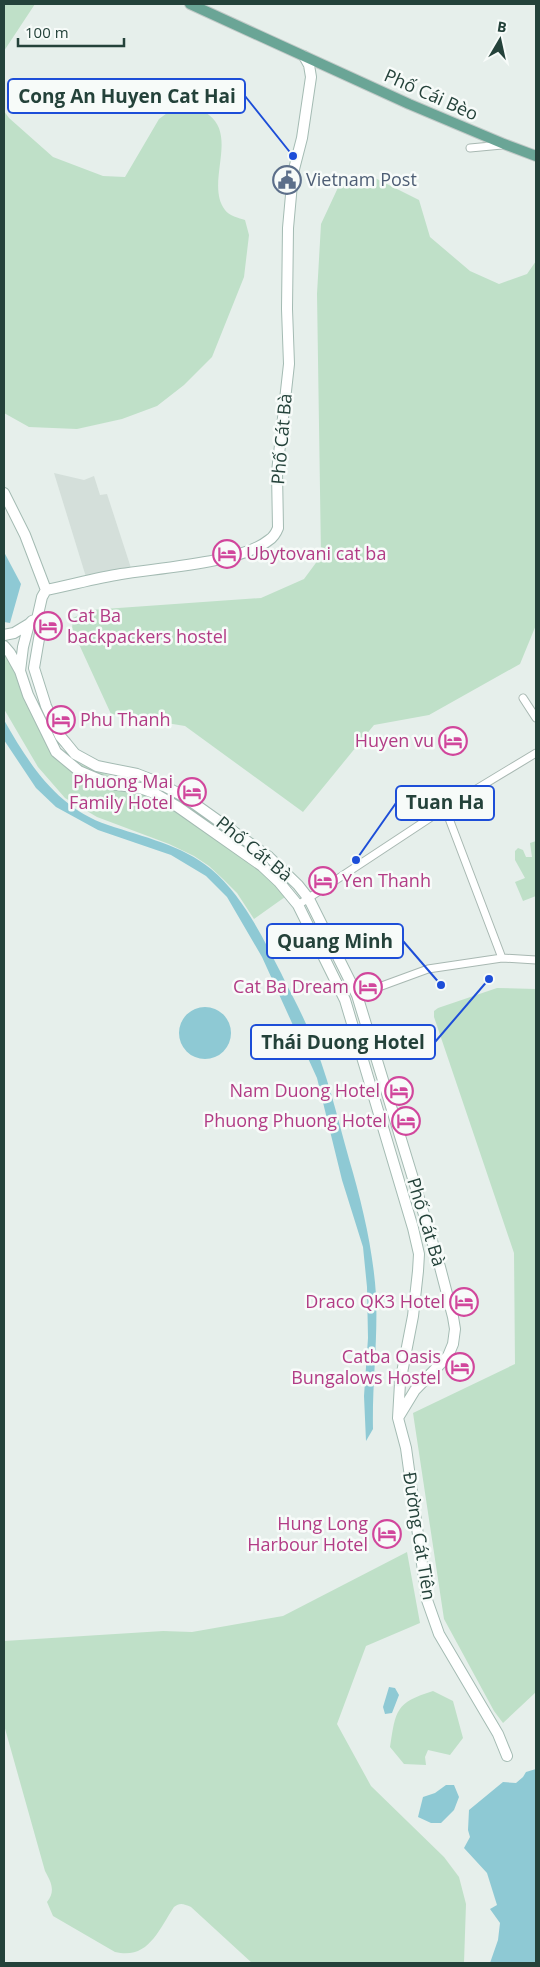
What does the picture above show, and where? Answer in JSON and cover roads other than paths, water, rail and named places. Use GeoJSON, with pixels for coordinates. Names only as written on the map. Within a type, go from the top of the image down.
{"type":"FeatureCollection","features":[{"type":"Feature","properties":{"kind":"main road","name":"Phố Cái Bèo"},"geometry":{"type":"LineString","coordinates":[[190,4],[409,104],[536,156]]}},
{"type":"Feature","properties":{"kind":"main road","name":"Phố Cát Bà"},"geometry":{"type":"LineString","coordinates":[[304,56],[309,65],[311,77],[302,138],[293,173],[288,228],[287,309],[289,364],[277,472],[278,528],[268,542],[232,556],[118,574],[46,590],[23,647],[20,671],[28,695],[56,752],[79,771],[110,784],[140,788],[154,793],[189,815],[262,866],[279,882],[298,906],[345,1000],[419,1254],[412,1316],[400,1383],[398,1418]]}},
{"type":"Feature","properties":{"kind":"main road"},"geometry":{"type":"LineString","coordinates":[[311,77],[316,70],[326,66]]}},
{"type":"Feature","properties":{"kind":"main road"},"geometry":{"type":"LineString","coordinates":[[4,494],[25,535],[46,590]]}},
{"type":"Feature","properties":{"kind":"main road","name":"Phố Cát Bà"},"geometry":{"type":"LineString","coordinates":[[33,622],[41,623],[34,668],[46,706],[60,736],[75,754],[97,766],[137,774],[155,780],[196,804],[269,857],[298,885],[309,899],[357,995],[440,1267],[455,1329],[453,1344],[448,1356],[415,1390],[398,1418]]}},
{"type":"Feature","properties":{"kind":"main road"},"geometry":{"type":"LineString","coordinates":[[4,635],[22,629],[33,622]]}},
{"type":"Feature","properties":{"kind":"main road"},"geometry":{"type":"LineString","coordinates":[[4,646],[20,671],[34,668]]}},
{"type":"Feature","properties":{"kind":"main road"},"geometry":{"type":"LineString","coordinates":[[68,762],[75,754]]}},
{"type":"Feature","properties":{"kind":"main road"},"geometry":{"type":"LineString","coordinates":[[189,815],[196,804]]}},
{"type":"Feature","properties":{"kind":"main road"},"geometry":{"type":"LineString","coordinates":[[345,1000],[357,995]]}},
{"type":"Feature","properties":{"kind":"main road"},"geometry":{"type":"LineString","coordinates":[[387,1142],[400,1139]]}},
{"type":"Feature","properties":{"kind":"main road","name":"Đường Cát Tiên"},"geometry":{"type":"LineString","coordinates":[[398,1418],[406,1448],[427,1600],[439,1634],[498,1734],[507,1756]]}},
{"type":"Feature","properties":{"kind":"street"},"geometry":{"type":"LineString","coordinates":[[470,148],[504,144]]}},
{"type":"Feature","properties":{"kind":"street"},"geometry":{"type":"LineString","coordinates":[[523,698],[536,718]]}},
{"type":"Feature","properties":{"kind":"street"},"geometry":{"type":"LineString","coordinates":[[298,906],[445,808],[536,753]]}},
{"type":"Feature","properties":{"kind":"street"},"geometry":{"type":"LineString","coordinates":[[445,808],[502,958]]}},
{"type":"Feature","properties":{"kind":"street"},"geometry":{"type":"LineString","coordinates":[[357,995],[428,969],[502,958],[536,960]]}},
{"type":"Feature","properties":{"kind":"water"},"geometry":{"type":"Polygon","coordinates":[[[4,552],[21,584],[10,623],[4,622],[4,552]]]}},
{"type":"Feature","properties":{"kind":"water"},"geometry":{"type":"Polygon","coordinates":[[[4,720],[34,768],[59,796],[74,808],[90,817],[108,825],[162,842],[200,861],[233,891],[267,945],[306,1024],[321,1062],[354,1176],[370,1243],[376,1295],[376,1346],[373,1429],[366,1441],[364,1396],[368,1338],[367,1287],[363,1247],[342,1180],[317,1078],[262,957],[227,897],[206,876],[171,855],[98,830],[56,807],[36,788],[4,740],[4,720]]]}},
{"type":"Feature","properties":{"kind":"water"},"geometry":{"type":"Polygon","coordinates":[[[205,1007],[219,1011],[227,1019],[231,1033],[227,1047],[219,1055],[205,1059],[191,1055],[183,1047],[179,1033],[183,1019],[191,1011],[205,1007]]]}},
{"type":"Feature","properties":{"kind":"water"},"geometry":{"type":"Polygon","coordinates":[[[389,1687],[395,1688],[399,1695],[392,1713],[385,1714],[383,1707],[389,1687]]]}},
{"type":"Feature","properties":{"kind":"water"},"geometry":{"type":"Polygon","coordinates":[[[536,1769],[536,1963],[490,1963],[498,1940],[500,1923],[490,1909],[497,1905],[487,1873],[464,1848],[470,1837],[468,1830],[469,1810],[503,1782],[516,1783],[526,1772],[536,1769]]]}},
{"type":"Feature","properties":{"kind":"water"},"geometry":{"type":"Polygon","coordinates":[[[446,1785],[454,1785],[459,1797],[454,1810],[441,1823],[431,1823],[418,1817],[423,1797],[435,1793],[446,1785]]]}},
{"type":"Feature","properties":{"kind":"place","name":"Cong An Huyen Cat Hai"},"geometry":{"type":"Point","coordinates":[293,156]}},
{"type":"Feature","properties":{"kind":"place","name":"Vietnam Post"},"geometry":{"type":"Point","coordinates":[287,180]}},
{"type":"Feature","properties":{"kind":"place","name":"Ubytovani cat ba"},"geometry":{"type":"Point","coordinates":[227,554]}},
{"type":"Feature","properties":{"kind":"place","name":"Cat Ba backpackers hostel"},"geometry":{"type":"Point","coordinates":[48,626]}},
{"type":"Feature","properties":{"kind":"place","name":"Phu Thanh"},"geometry":{"type":"Point","coordinates":[61,720]}},
{"type":"Feature","properties":{"kind":"place","name":"Huyen vu"},"geometry":{"type":"Point","coordinates":[453,741]}},
{"type":"Feature","properties":{"kind":"place","name":"Phuong Mai Family Hotel"},"geometry":{"type":"Point","coordinates":[192,792]}},
{"type":"Feature","properties":{"kind":"place","name":"Tuan Ha"},"geometry":{"type":"Point","coordinates":[356,860]}},
{"type":"Feature","properties":{"kind":"place","name":"Yen Thanh"},"geometry":{"type":"Point","coordinates":[323,881]}},
{"type":"Feature","properties":{"kind":"place","name":"Thái Duong Hotel"},"geometry":{"type":"Point","coordinates":[489,979]}},
{"type":"Feature","properties":{"kind":"place","name":"Quang Minh"},"geometry":{"type":"Point","coordinates":[441,985]}},
{"type":"Feature","properties":{"kind":"place","name":"Cat Ba Dream"},"geometry":{"type":"Point","coordinates":[368,987]}},
{"type":"Feature","properties":{"kind":"place","name":"Nam Duong Hotel"},"geometry":{"type":"Point","coordinates":[399,1091]}},
{"type":"Feature","properties":{"kind":"place","name":"Phuong Phuong Hotel"},"geometry":{"type":"Point","coordinates":[406,1121]}},
{"type":"Feature","properties":{"kind":"place","name":"Draco QK3 Hotel"},"geometry":{"type":"Point","coordinates":[464,1302]}},
{"type":"Feature","properties":{"kind":"place","name":"Catba Oasis Bungalows Hostel"},"geometry":{"type":"Point","coordinates":[460,1367]}},
{"type":"Feature","properties":{"kind":"place","name":"Hung Long Harbour Hotel"},"geometry":{"type":"Point","coordinates":[387,1534]}}]}
